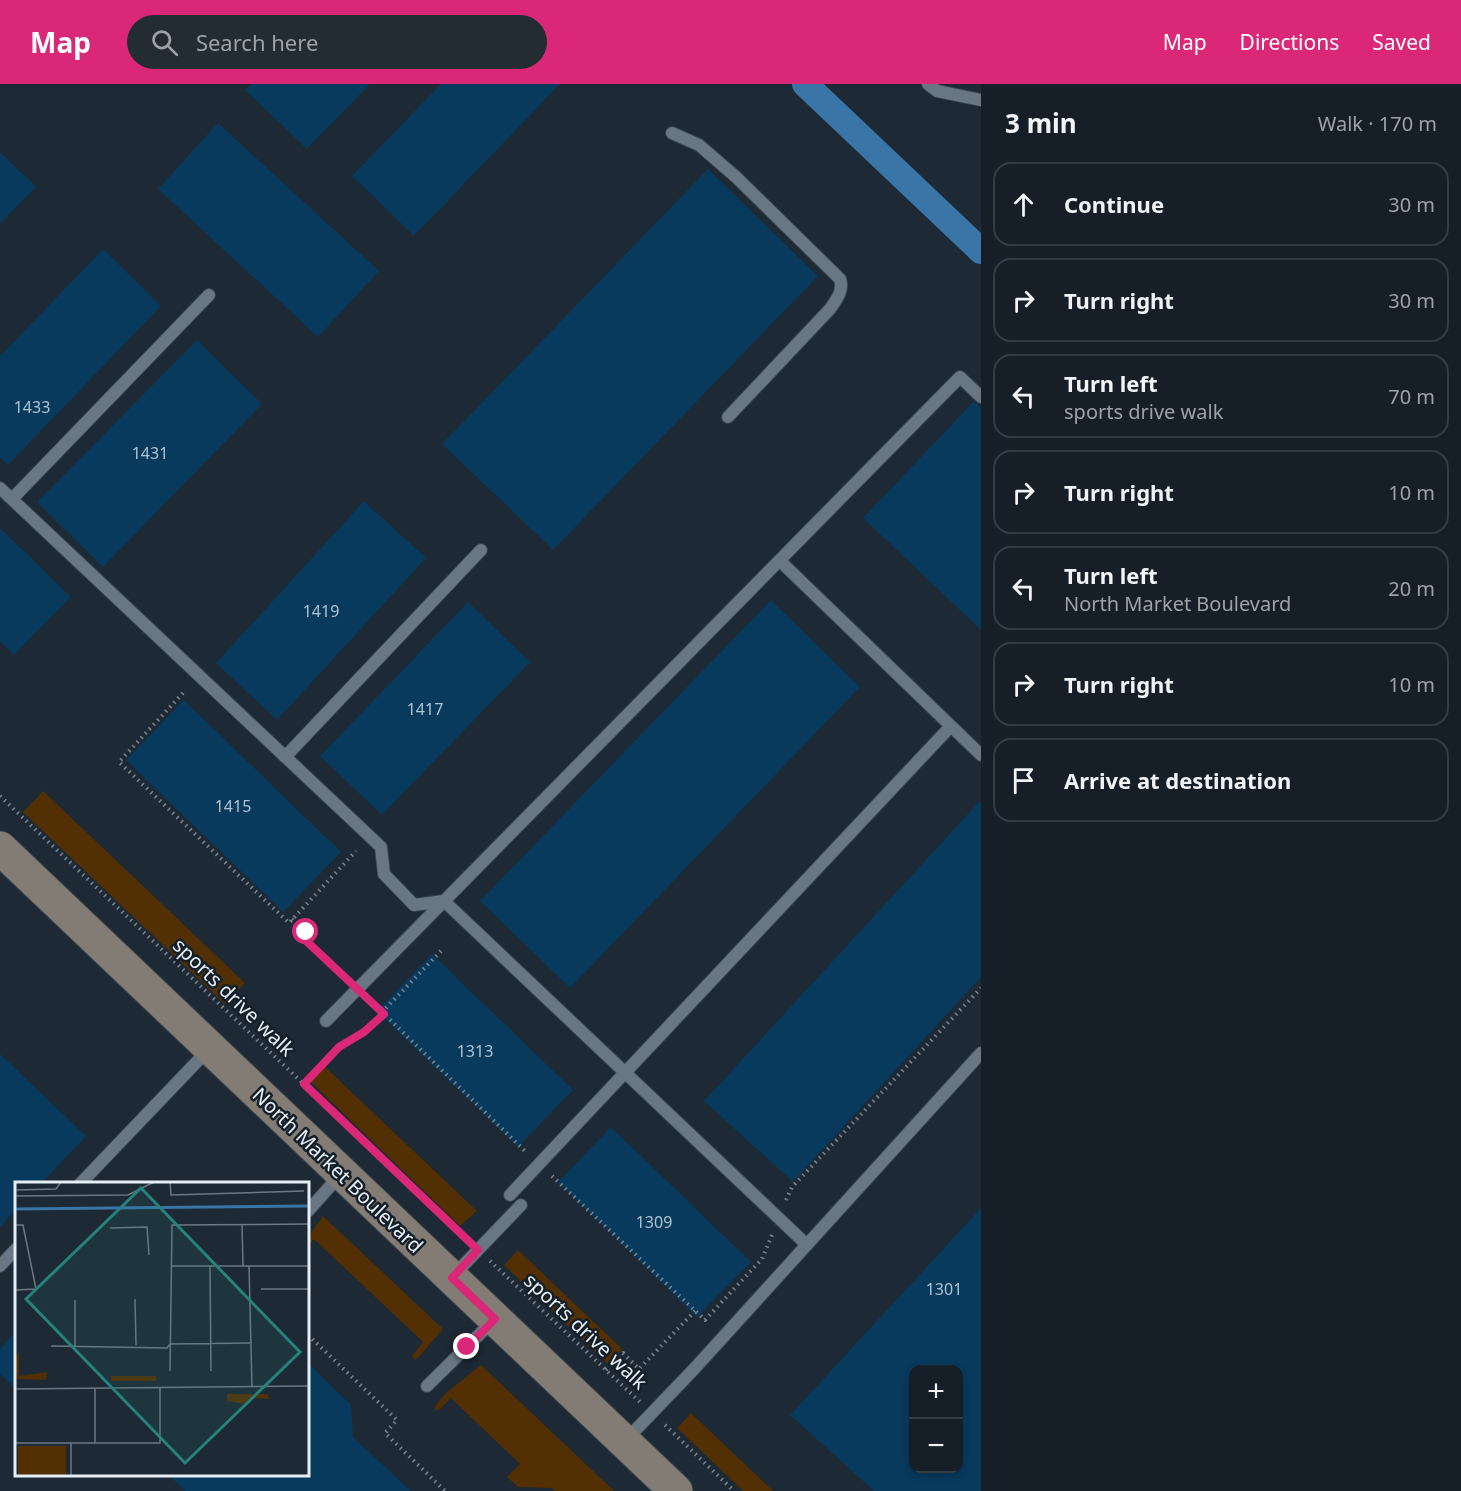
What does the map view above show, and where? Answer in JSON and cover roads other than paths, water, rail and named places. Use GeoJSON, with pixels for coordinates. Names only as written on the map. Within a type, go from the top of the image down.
{"type":"FeatureCollection","features":[{"type":"Feature","properties":{"kind":"main road","name":"North Market Boulevard"},"geometry":{"type":"LineString","coordinates":[[0,848],[676,1491]]}},
{"type":"Feature","properties":{"kind":"lane"},"geometry":{"type":"LineString","coordinates":[[928,84],[937,91],[981,100]]}},
{"type":"Feature","properties":{"kind":"lane"},"geometry":{"type":"LineString","coordinates":[[672,133],[699,145],[736,177],[840,279],[842,284],[830,309],[728,417]]}},
{"type":"Feature","properties":{"kind":"lane"},"geometry":{"type":"LineString","coordinates":[[12,499],[208,295]]}},
{"type":"Feature","properties":{"kind":"lane"},"geometry":{"type":"LineString","coordinates":[[326,1021],[960,377],[981,397]]}},
{"type":"Feature","properties":{"kind":"lane"},"geometry":{"type":"LineString","coordinates":[[0,488],[381,847],[384,874],[414,904],[444,901],[807,1245]]}},
{"type":"Feature","properties":{"kind":"lane"},"geometry":{"type":"LineString","coordinates":[[285,757],[481,550]]}},
{"type":"Feature","properties":{"kind":"lane"},"geometry":{"type":"LineString","coordinates":[[780,561],[981,755]]}},
{"type":"Feature","properties":{"kind":"lane"},"geometry":{"type":"LineString","coordinates":[[510,1195],[951,726]]}},
{"type":"Feature","properties":{"kind":"lane"},"geometry":{"type":"LineString","coordinates":[[82,1182],[210,1048]]}},
{"type":"Feature","properties":{"kind":"lane"},"geometry":{"type":"LineString","coordinates":[[624,1442],[981,1053]]}},
{"type":"Feature","properties":{"kind":"lane"},"geometry":{"type":"LineString","coordinates":[[309,1210],[342,1173]]}},
{"type":"Feature","properties":{"kind":"lane"},"geometry":{"type":"LineString","coordinates":[[452,1278],[521,1205]]}},
{"type":"Feature","properties":{"kind":"lane"},"geometry":{"type":"LineString","coordinates":[[0,1266],[15,1250]]}},
{"type":"Feature","properties":{"kind":"lane"},"geometry":{"type":"LineString","coordinates":[[427,1386],[495,1319]]}},
{"type":"Feature","properties":{"kind":"waterway"},"geometry":{"type":"LineString","coordinates":[[805,84],[981,251]]}}]}
